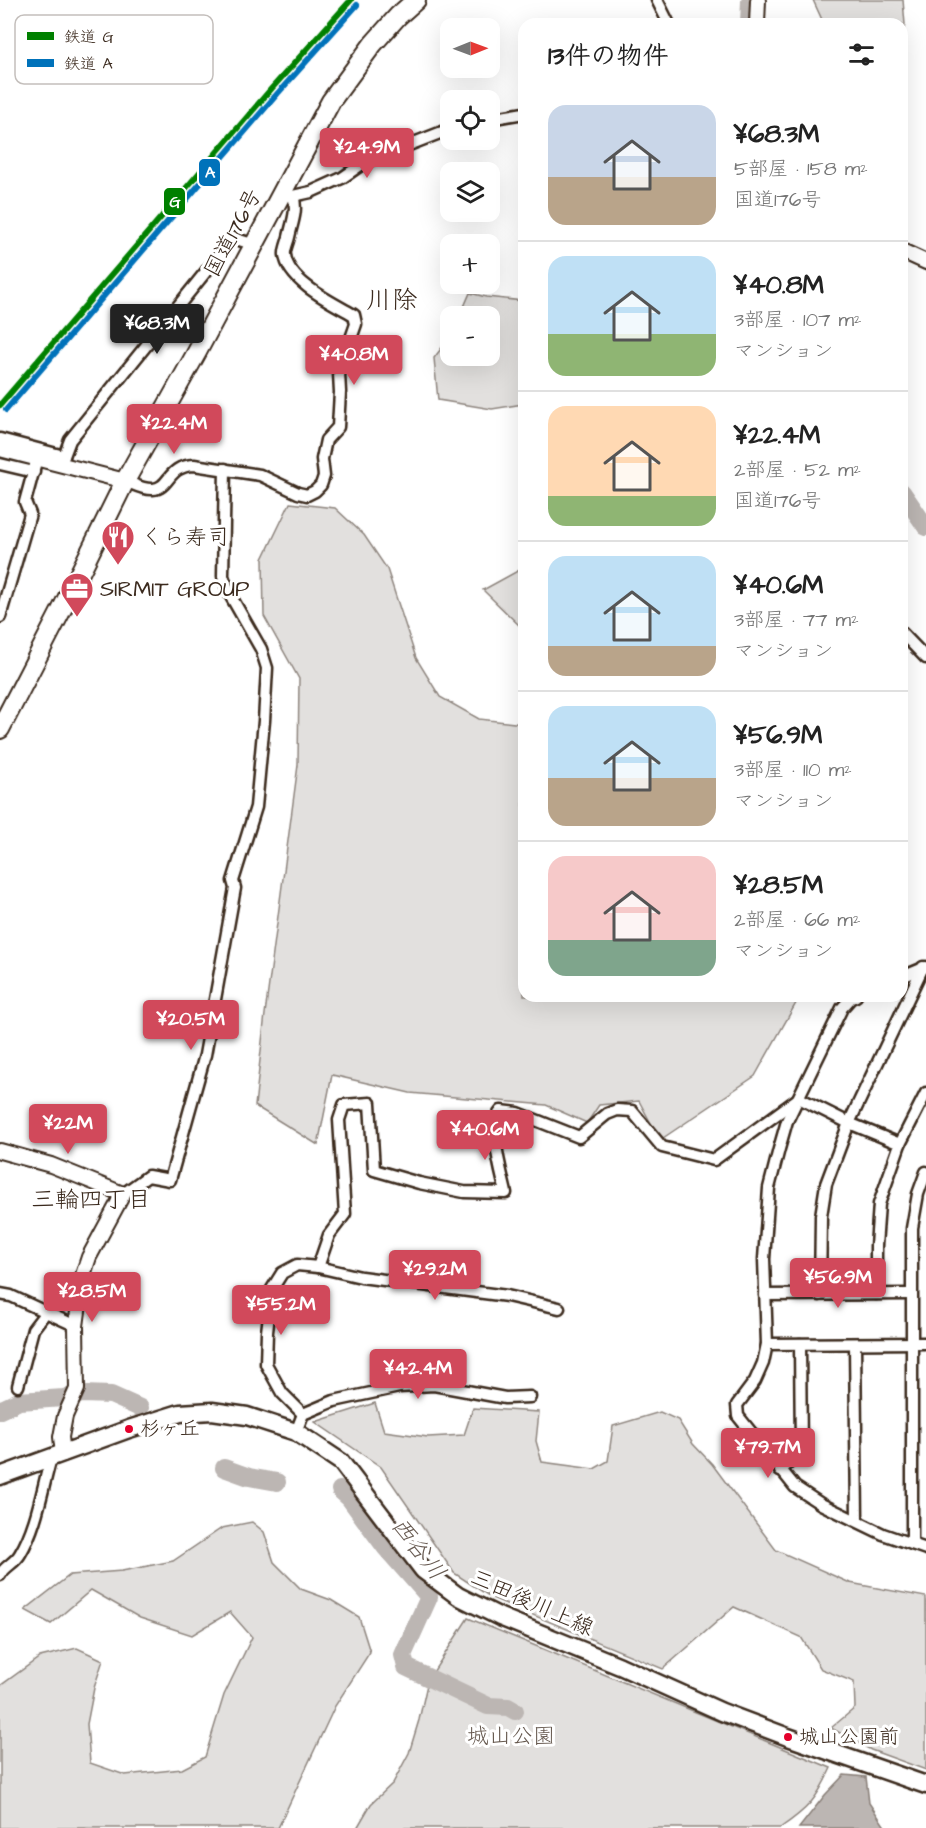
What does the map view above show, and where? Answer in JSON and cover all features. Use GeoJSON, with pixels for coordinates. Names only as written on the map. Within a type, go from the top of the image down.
{"type":"FeatureCollection","features":[{"type":"Feature","properties":{"kind":"highway","name":"国道176号"},"geometry":{"type":"LineString","coordinates":[[0,729],[125,481],[255,245],[288,194],[331,101],[398,15],[416,0]]}},
{"type":"Feature","properties":{"kind":"main road","name":"三田後川上線"},"geometry":{"type":"LineString","coordinates":[[0,1476],[180,1413],[212,1411],[247,1416],[296,1432],[341,1462],[423,1570],[458,1596],[500,1617],[620,1665],[722,1712],[926,1785]]}},
{"type":"Feature","properties":{"kind":"street"},"geometry":{"type":"LineString","coordinates":[[657,0],[666,18]]}},
{"type":"Feature","properties":{"kind":"street"},"geometry":{"type":"LineString","coordinates":[[758,0],[758,18]]}},
{"type":"Feature","properties":{"kind":"street"},"geometry":{"type":"LineString","coordinates":[[500,117],[518,114]]}},
{"type":"Feature","properties":{"kind":"street"},"geometry":{"type":"LineString","coordinates":[[0,439],[143,488],[161,487],[175,470],[184,466],[225,469],[260,475],[306,495],[315,491],[321,485],[324,468],[322,459],[326,440],[338,427],[339,373],[356,324],[354,315],[320,296],[296,276],[289,266],[285,254],[296,208],[288,194],[311,192],[342,178],[365,162],[440,133]]}},
{"type":"Feature","properties":{"kind":"street"},"geometry":{"type":"LineString","coordinates":[[62,460],[70,440],[233,238],[255,245]]}},
{"type":"Feature","properties":{"kind":"street"},"geometry":{"type":"LineString","coordinates":[[908,254],[926,262]]}},
{"type":"Feature","properties":{"kind":"street"},"geometry":{"type":"LineString","coordinates":[[0,449],[38,458],[62,460]]}},
{"type":"Feature","properties":{"kind":"street"},"geometry":{"type":"LineString","coordinates":[[0,617],[30,514],[25,502],[38,458]]}},
{"type":"Feature","properties":{"kind":"street"},"geometry":{"type":"LineString","coordinates":[[0,464],[34,472]]}},
{"type":"Feature","properties":{"kind":"street"},"geometry":{"type":"LineString","coordinates":[[0,1575],[19,1557],[31,1530],[57,1456],[64,1416],[77,1389],[76,1326],[82,1275],[123,1194],[148,1176],[170,1180],[205,1055],[235,888],[233,881],[256,807],[267,668],[261,649],[229,593],[223,576],[225,469]]}},
{"type":"Feature","properties":{"kind":"street"},"geometry":{"type":"LineString","coordinates":[[908,639],[926,658]]}},
{"type":"Feature","properties":{"kind":"street"},"geometry":{"type":"LineString","coordinates":[[908,974],[925,967]]}},
{"type":"Feature","properties":{"kind":"street"},"geometry":{"type":"LineString","coordinates":[[908,1002],[925,967]]}},
{"type":"Feature","properties":{"kind":"street"},"geometry":{"type":"LineString","coordinates":[[847,1002],[842,1008],[787,1121],[769,1188],[764,1260],[767,1344],[763,1363],[755,1381],[739,1400],[736,1409],[738,1416],[795,1487],[821,1504],[857,1519],[883,1534],[926,1549]]}},
{"type":"Feature","properties":{"kind":"street"},"geometry":{"type":"LineString","coordinates":[[820,1295],[821,1216],[826,1184],[849,1123],[908,1002]]}},
{"type":"Feature","properties":{"kind":"street"},"geometry":{"type":"LineString","coordinates":[[876,1294],[879,1204],[900,1144],[926,1093]]}},
{"type":"Feature","properties":{"kind":"street"},"geometry":{"type":"LineString","coordinates":[[800,1098],[849,1123],[900,1144]]}},
{"type":"Feature","properties":{"kind":"street"},"geometry":{"type":"LineString","coordinates":[[318,1267],[329,1235],[345,1214],[339,1120],[344,1105],[370,1103],[374,1170],[464,1192],[506,1193],[496,1141],[495,1124],[501,1111],[518,1113],[579,1137],[607,1114],[617,1110],[632,1111],[662,1147],[714,1160],[800,1098]]}},
{"type":"Feature","properties":{"kind":"street"},"geometry":{"type":"LineString","coordinates":[[0,1151],[51,1165],[123,1194]]}},
{"type":"Feature","properties":{"kind":"street"},"geometry":{"type":"LineString","coordinates":[[912,1545],[912,1228],[918,1194],[926,1173]]}},
{"type":"Feature","properties":{"kind":"street"},"geometry":{"type":"LineString","coordinates":[[303,1414],[282,1393],[266,1364],[272,1289],[282,1273],[297,1265],[318,1267],[361,1277],[507,1296],[559,1308]]}},
{"type":"Feature","properties":{"kind":"street"},"geometry":{"type":"LineString","coordinates":[[0,1294],[11,1296],[76,1326]]}},
{"type":"Feature","properties":{"kind":"street"},"geometry":{"type":"LineString","coordinates":[[765,1295],[911,1294]]}},
{"type":"Feature","properties":{"kind":"street"},"geometry":{"type":"LineString","coordinates":[[18,1386],[33,1329],[46,1312]]}},
{"type":"Feature","properties":{"kind":"street"},"geometry":{"type":"LineString","coordinates":[[767,1344],[926,1343]]}},
{"type":"Feature","properties":{"kind":"street"},"geometry":{"type":"LineString","coordinates":[[780,1471],[801,1452],[800,1344]]}},
{"type":"Feature","properties":{"kind":"street"},"geometry":{"type":"LineString","coordinates":[[855,1344],[857,1519]]}},
{"type":"Feature","properties":{"kind":"street"},"geometry":{"type":"LineString","coordinates":[[296,1432],[303,1414],[334,1401],[399,1387],[434,1385],[505,1398],[530,1397]]}},
{"type":"Feature","properties":{"kind":"green space"},"geometry":{"type":"Polygon","coordinates":[[[813,0],[903,0],[904,18],[821,18],[813,0]]]}},
{"type":"Feature","properties":{"kind":"green space"},"geometry":{"type":"Polygon","coordinates":[[[470,294],[518,300],[518,405],[492,409],[438,400],[434,358],[440,350],[440,366],[500,366],[500,306],[464,306],[470,294]]]}},
{"type":"Feature","properties":{"kind":"green space"},"geometry":{"type":"Polygon","coordinates":[[[290,503],[335,508],[364,535],[387,569],[416,658],[440,697],[479,719],[518,723],[518,1002],[797,1002],[755,1076],[660,1140],[639,1101],[599,1105],[587,1123],[546,1105],[410,1093],[332,1075],[318,1145],[255,1106],[298,765],[299,679],[264,616],[263,559],[290,503]]]}},
{"type":"Feature","properties":{"kind":"green space"},"geometry":{"type":"Polygon","coordinates":[[[518,571],[518,624],[483,590],[518,571]]]}},
{"type":"Feature","properties":{"kind":"green space"},"geometry":{"type":"Polygon","coordinates":[[[375,1403],[384,1431],[428,1437],[464,1435],[473,1408],[539,1412],[536,1441],[542,1462],[594,1469],[608,1461],[613,1426],[660,1412],[678,1420],[693,1444],[712,1464],[776,1550],[850,1583],[926,1597],[926,1770],[871,1750],[831,1728],[855,1708],[854,1682],[821,1669],[801,1637],[734,1607],[663,1669],[492,1598],[454,1573],[381,1467],[315,1422],[375,1403]]]}},
{"type":"Feature","properties":{"kind":"green space"},"geometry":{"type":"Polygon","coordinates":[[[252,1522],[264,1532],[274,1562],[301,1589],[331,1600],[359,1617],[370,1652],[335,1706],[278,1828],[0,1828],[0,1686],[40,1657],[77,1648],[103,1660],[94,1688],[87,1724],[90,1763],[125,1775],[182,1769],[205,1757],[224,1695],[252,1637],[230,1612],[192,1635],[140,1618],[91,1590],[51,1624],[25,1610],[70,1575],[122,1571],[173,1561],[222,1528],[252,1522]]]}},
{"type":"Feature","properties":{"kind":"green space","name":"城山公園"},"geometry":{"type":"Polygon","coordinates":[[[468,1618],[831,1768],[811,1802],[780,1828],[357,1828],[371,1804],[393,1783],[409,1753],[428,1680],[468,1618]]]}},
{"type":"Feature","properties":{"kind":"shaded area"},"geometry":{"type":"Polygon","coordinates":[[[844,1775],[866,1777],[869,1803],[886,1828],[799,1828],[825,1795],[844,1775]]]}},
{"type":"Feature","properties":{"kind":"waterway"},"geometry":{"type":"LineString","coordinates":[[749,18],[750,0]]}},
{"type":"Feature","properties":{"kind":"waterway"},"geometry":{"type":"LineString","coordinates":[[908,501],[926,527]]}},
{"type":"Feature","properties":{"kind":"waterway","name":"西谷川"},"geometry":{"type":"LineString","coordinates":[[0,1410],[19,1401],[64,1398],[83,1394],[111,1395],[140,1408]]}},
{"type":"Feature","properties":{"kind":"waterway","name":"西谷川"},"geometry":{"type":"LineString","coordinates":[[224,1468],[249,1477],[277,1482]]}},
{"type":"Feature","properties":{"kind":"waterway","name":"西谷川"},"geometry":{"type":"LineString","coordinates":[[340,1490],[349,1498],[385,1547],[429,1597],[403,1655],[406,1667],[488,1706],[508,1707],[515,1711]]}},
{"type":"Feature","properties":{"kind":"rail line","name":"G"},"geometry":{"type":"LineString","coordinates":[[0,405],[272,88],[351,0]]}},
{"type":"Feature","properties":{"kind":"rail line","name":"A"},"geometry":{"type":"LineString","coordinates":[[6,410],[278,93],[357,5]]}},
{"type":"Feature","properties":{"kind":"place","name":"くら寿司"},"geometry":{"type":"Point","coordinates":[118,566]}},
{"type":"Feature","properties":{"kind":"place","name":"SIRMIT GROUP"},"geometry":{"type":"Point","coordinates":[77,618]}},
{"type":"Feature","properties":{"kind":"place","name":"杉ヶ丘"},"geometry":{"type":"Point","coordinates":[129,1429]}},
{"type":"Feature","properties":{"kind":"place","name":"城山公園前"},"geometry":{"type":"Point","coordinates":[788,1737]}},
{"type":"Feature","properties":{"kind":"district","name":"川除"},"geometry":{"type":"Point","coordinates":[392,300]}},
{"type":"Feature","properties":{"kind":"district","name":"三輪四丁目"},"geometry":{"type":"Point","coordinates":[91,1200]}}]}
